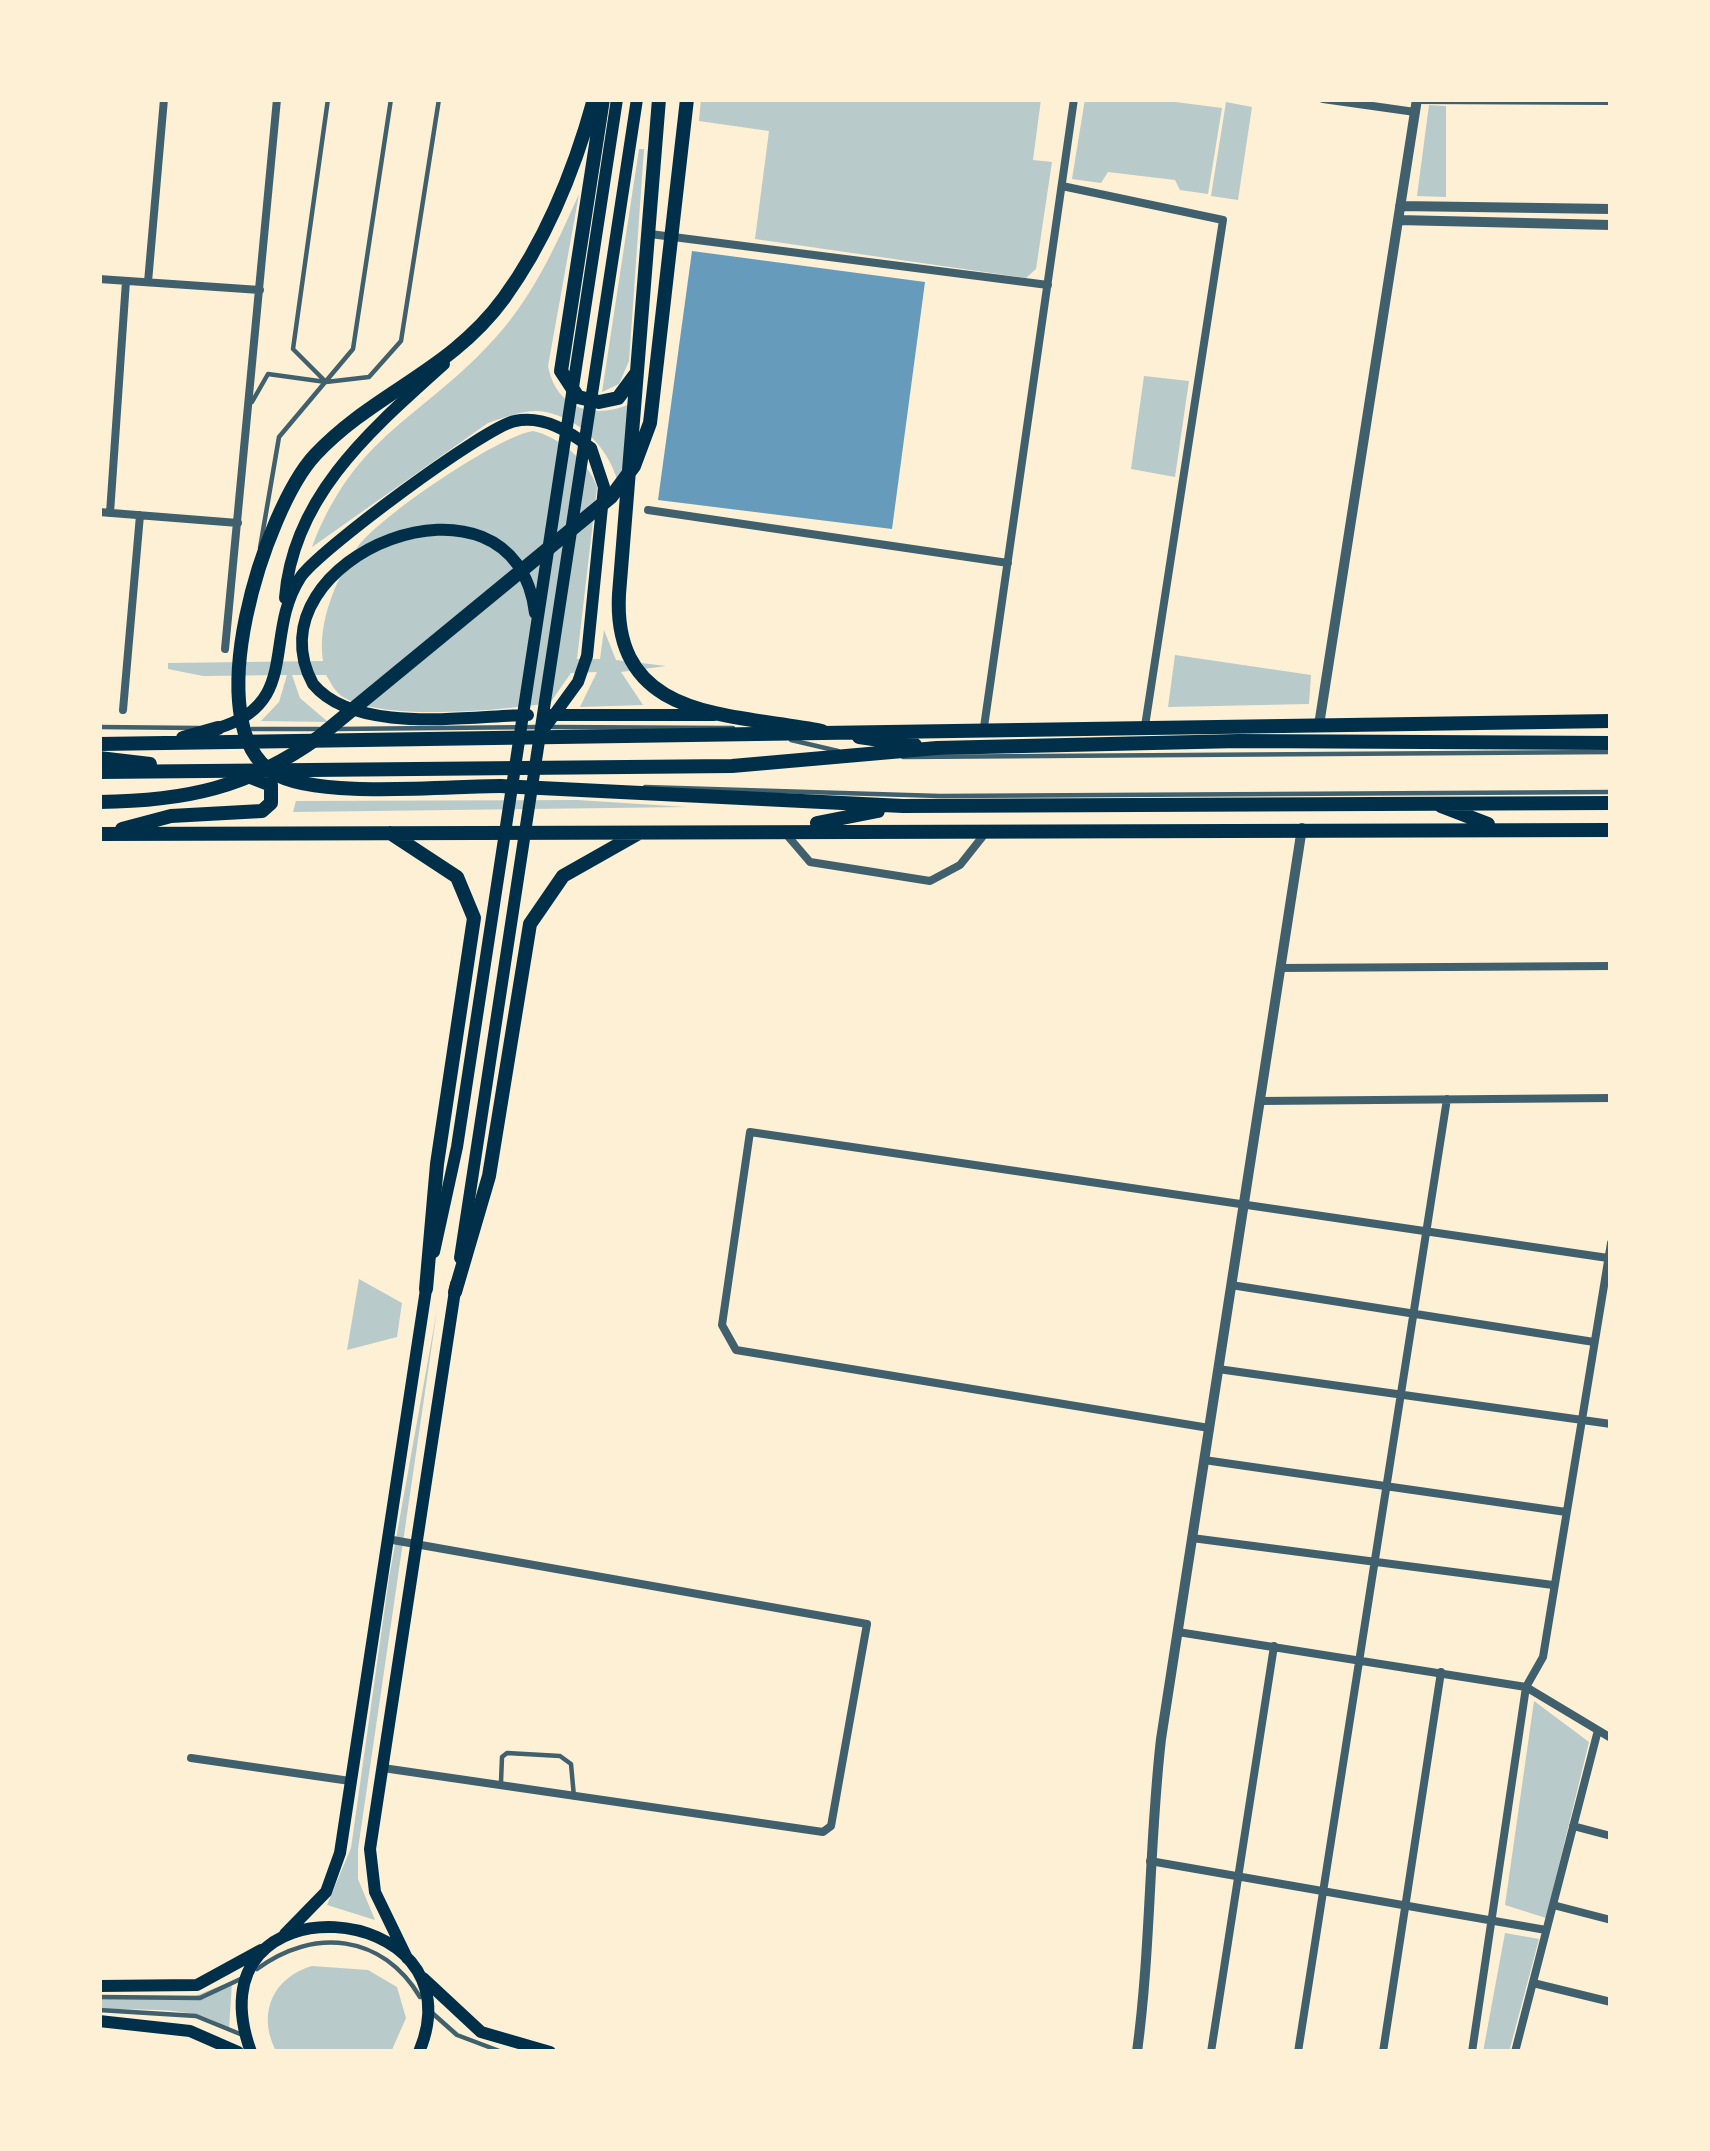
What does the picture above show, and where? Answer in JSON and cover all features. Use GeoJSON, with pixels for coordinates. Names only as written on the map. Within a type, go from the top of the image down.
{"type":"FeatureCollection","features":[{"type":"Feature","properties":{"kind":"main road"},"geometry":{"type":"LineString","coordinates":[[166,743],[249,717],[266,700],[295,550],[318,496],[347,456],[454,355],[504,297],[542,235],[594,99]]}},
{"type":"Feature","properties":{"kind":"main road"},"geometry":{"type":"LineString","coordinates":[[603,99],[561,371],[578,397],[609,402],[626,391],[639,361]]}},
{"type":"Feature","properties":{"kind":"main road"},"geometry":{"type":"LineString","coordinates":[[99,1986],[197,1985],[285,1934],[331,1884],[426,1289],[457,1147],[616,99]]}},
{"type":"Feature","properties":{"kind":"main road"},"geometry":{"type":"LineString","coordinates":[[419,2052],[428,2009],[370,1872],[382,1767],[637,99]]}},
{"type":"Feature","properties":{"kind":"main road"},"geometry":{"type":"LineString","coordinates":[[659,99],[619,594],[621,633],[634,664],[668,700],[722,716],[938,748]]}},
{"type":"Feature","properties":{"kind":"main road"},"geometry":{"type":"LineString","coordinates":[[99,802],[197,796],[276,766],[319,737],[611,497],[634,466],[650,423],[687,99]]}},
{"type":"Feature","properties":{"kind":"main road"},"geometry":{"type":"LineString","coordinates":[[454,355],[353,421],[310,460],[282,504],[257,568],[237,706],[243,736],[265,767],[284,779],[325,787],[498,786],[903,806],[1611,803]]}},
{"type":"Feature","properties":{"kind":"main road"},"geometry":{"type":"LineString","coordinates":[[284,613],[313,562],[482,437],[515,421],[550,423],[591,448],[603,470],[602,523],[584,669],[539,744]]}},
{"type":"Feature","properties":{"kind":"main road"},"geometry":{"type":"LineString","coordinates":[[537,633],[531,589],[510,558],[483,538],[433,528],[398,537],[335,572],[309,613],[304,660],[322,694],[367,715],[722,716]]}},
{"type":"Feature","properties":{"kind":"main road"},"geometry":{"type":"LineString","coordinates":[[99,744],[984,727],[1611,722]]}},
{"type":"Feature","properties":{"kind":"main road"},"geometry":{"type":"LineString","coordinates":[[99,772],[732,766],[938,748],[1611,743]]}},
{"type":"Feature","properties":{"kind":"main road"},"geometry":{"type":"LineString","coordinates":[[99,758],[266,780],[273,790],[271,803],[256,813],[171,817],[99,834]]}},
{"type":"Feature","properties":{"kind":"main road"},"geometry":{"type":"LineString","coordinates":[[1431,802],[1500,828]]}},
{"type":"Feature","properties":{"kind":"main road"},"geometry":{"type":"LineString","coordinates":[[783,830],[903,806]]}},
{"type":"Feature","properties":{"kind":"main road"},"geometry":{"type":"LineString","coordinates":[[99,834],[1611,830]]}},
{"type":"Feature","properties":{"kind":"main road"},"geometry":{"type":"LineString","coordinates":[[455,1292],[489,1176],[530,924],[563,876],[643,831]]}},
{"type":"Feature","properties":{"kind":"main road"},"geometry":{"type":"LineString","coordinates":[[390,832],[457,878],[474,917],[437,1164],[426,1289]]}},
{"type":"Feature","properties":{"kind":"main road"},"geometry":{"type":"LineString","coordinates":[[285,1934],[322,1924],[359,1928],[410,1963],[468,2024],[550,2052]]}},
{"type":"Feature","properties":{"kind":"main road"},"geometry":{"type":"LineString","coordinates":[[251,2052],[243,2005],[250,1974],[267,1947]]}},
{"type":"Feature","properties":{"kind":"main road"},"geometry":{"type":"LineString","coordinates":[[99,2021],[190,2031],[238,2052]]}},
{"type":"Feature","properties":{"kind":"street"},"geometry":{"type":"LineString","coordinates":[[148,282],[164,99]]}},
{"type":"Feature","properties":{"kind":"street"},"geometry":{"type":"LineString","coordinates":[[225,649],[252,403],[277,99]]}},
{"type":"Feature","properties":{"kind":"street"},"geometry":{"type":"LineString","coordinates":[[984,727],[1074,99]]}},
{"type":"Feature","properties":{"kind":"street"},"geometry":{"type":"LineString","coordinates":[[1323,99],[1416,104],[1611,101]]}},
{"type":"Feature","properties":{"kind":"street"},"geometry":{"type":"LineString","coordinates":[[1319,725],[1416,104]]}},
{"type":"Feature","properties":{"kind":"street"},"geometry":{"type":"LineString","coordinates":[[1062,186],[1222,216],[1144,726]]}},
{"type":"Feature","properties":{"kind":"street"},"geometry":{"type":"LineString","coordinates":[[1399,213],[1611,209]]}},
{"type":"Feature","properties":{"kind":"street"},"geometry":{"type":"LineString","coordinates":[[1399,213],[1611,224]]}},
{"type":"Feature","properties":{"kind":"street"},"geometry":{"type":"LineString","coordinates":[[649,234],[1048,285]]}},
{"type":"Feature","properties":{"kind":"street"},"geometry":{"type":"LineString","coordinates":[[99,279],[260,290]]}},
{"type":"Feature","properties":{"kind":"street"},"geometry":{"type":"LineString","coordinates":[[126,281],[105,513],[238,524]]}},
{"type":"Feature","properties":{"kind":"street"},"geometry":{"type":"LineString","coordinates":[[648,510],[1007,563]]}},
{"type":"Feature","properties":{"kind":"street"},"geometry":{"type":"LineString","coordinates":[[124,710],[140,515]]}},
{"type":"Feature","properties":{"kind":"street"},"geometry":{"type":"LineString","coordinates":[[1141,2051],[1149,1958],[1148,1861],[1178,1632],[1302,828]]}},
{"type":"Feature","properties":{"kind":"street"},"geometry":{"type":"LineString","coordinates":[[783,830],[810,862],[930,881],[960,865],[988,830]]}},
{"type":"Feature","properties":{"kind":"street"},"geometry":{"type":"LineString","coordinates":[[1280,968],[1611,966]]}},
{"type":"Feature","properties":{"kind":"street"},"geometry":{"type":"LineString","coordinates":[[1260,1101],[1611,1098]]}},
{"type":"Feature","properties":{"kind":"street"},"geometry":{"type":"LineString","coordinates":[[1298,2052],[1447,1099]]}},
{"type":"Feature","properties":{"kind":"street"},"geometry":{"type":"LineString","coordinates":[[1209,1428],[742,1353],[725,1339],[722,1325],[750,1132],[1608,1258]]}},
{"type":"Feature","properties":{"kind":"street"},"geometry":{"type":"LineString","coordinates":[[1472,2052],[1526,1688],[1543,1658],[1611,1243]]}},
{"type":"Feature","properties":{"kind":"street"},"geometry":{"type":"LineString","coordinates":[[1231,1285],[1594,1342]]}},
{"type":"Feature","properties":{"kind":"street"},"geometry":{"type":"LineString","coordinates":[[1218,1370],[1611,1424]]}},
{"type":"Feature","properties":{"kind":"street"},"geometry":{"type":"LineString","coordinates":[[1204,1460],[1566,1512]]}},
{"type":"Feature","properties":{"kind":"street"},"geometry":{"type":"LineString","coordinates":[[1192,1538],[1554,1585]]}},
{"type":"Feature","properties":{"kind":"street"},"geometry":{"type":"LineString","coordinates":[[382,1767],[823,1832],[832,1826],[867,1624],[387,1539]]}},
{"type":"Feature","properties":{"kind":"street"},"geometry":{"type":"LineString","coordinates":[[1178,1632],[1526,1688],[1597,1734],[1611,1738]]}},
{"type":"Feature","properties":{"kind":"street"},"geometry":{"type":"LineString","coordinates":[[1211,2052],[1274,1646]]}},
{"type":"Feature","properties":{"kind":"street"},"geometry":{"type":"LineString","coordinates":[[1383,2052],[1441,1672]]}},
{"type":"Feature","properties":{"kind":"street"},"geometry":{"type":"LineString","coordinates":[[1515,2052],[1597,1734]]}},
{"type":"Feature","properties":{"kind":"street"},"geometry":{"type":"LineString","coordinates":[[190,1757],[350,1781]]}},
{"type":"Feature","properties":{"kind":"street"},"geometry":{"type":"LineString","coordinates":[[1573,1826],[1611,1836]]}},
{"type":"Feature","properties":{"kind":"street"},"geometry":{"type":"LineString","coordinates":[[1148,1861],[1546,1930]]}},
{"type":"Feature","properties":{"kind":"street"},"geometry":{"type":"LineString","coordinates":[[1553,1905],[1611,1920]]}},
{"type":"Feature","properties":{"kind":"street"},"geometry":{"type":"LineString","coordinates":[[1533,1983],[1611,2002]]}},
{"type":"Feature","properties":{"kind":"lane"},"geometry":{"type":"LineString","coordinates":[[326,382],[293,349],[328,99]]}},
{"type":"Feature","properties":{"kind":"lane"},"geometry":{"type":"LineString","coordinates":[[257,568],[279,437],[353,349],[391,99]]}},
{"type":"Feature","properties":{"kind":"lane"},"geometry":{"type":"LineString","coordinates":[[252,403],[268,374],[326,382],[369,376],[401,341],[439,99]]}},
{"type":"Feature","properties":{"kind":"lane"},"geometry":{"type":"LineString","coordinates":[[99,727],[700,726],[759,733],[858,756],[1611,752]]}},
{"type":"Feature","properties":{"kind":"lane"},"geometry":{"type":"LineString","coordinates":[[498,786],[983,794],[1611,792]]}},
{"type":"Feature","properties":{"kind":"lane"},"geometry":{"type":"LineString","coordinates":[[903,806],[983,794]]}},
{"type":"Feature","properties":{"kind":"lane"},"geometry":{"type":"LineString","coordinates":[[501,1785],[500,1765],[507,1753],[560,1756],[571,1765],[574,1797]]}},
{"type":"Feature","properties":{"kind":"lane"},"geometry":{"type":"LineString","coordinates":[[99,1997],[200,1998],[303,1942],[355,1944],[396,1965],[428,2009],[458,2035],[502,2052]]}},
{"type":"Feature","properties":{"kind":"lane"},"geometry":{"type":"LineString","coordinates":[[99,2010],[196,2016],[246,2037],[261,2052]]}},
{"type":"Feature","properties":{"kind":"shaded area"},"geometry":{"type":"Polygon","coordinates":[[[701,99],[1041,99],[1033,160],[1052,162],[1036,269],[1026,278],[755,239],[769,131],[699,121],[701,99]]]}},
{"type":"Feature","properties":{"kind":"shaded area"},"geometry":{"type":"Polygon","coordinates":[[[1085,99],[1152,99],[1222,108],[1208,194],[1180,190],[1175,180],[1108,172],[1101,183],[1072,179],[1085,99]]]}},
{"type":"Feature","properties":{"kind":"shaded area"},"geometry":{"type":"Polygon","coordinates":[[[1226,102],[1252,107],[1238,200],[1211,196],[1226,102]]]}},
{"type":"Feature","properties":{"kind":"shaded area"},"geometry":{"type":"Polygon","coordinates":[[[1429,105],[1446,106],[1446,197],[1417,196],[1429,105]]]}},
{"type":"Feature","properties":{"kind":"shaded area"},"geometry":{"type":"Polygon","coordinates":[[[639,149],[644,149],[629,361],[619,384],[602,392],[639,149]]]}},
{"type":"Feature","properties":{"kind":"shaded area"},"geometry":{"type":"Polygon","coordinates":[[[579,194],[548,366],[559,392],[578,407],[603,411],[630,404],[620,494],[611,464],[593,438],[567,419],[524,412],[488,423],[312,547],[330,508],[370,452],[470,364],[523,303],[579,194]]]}},
{"type":"Feature","properties":{"kind":"shaded area"},"geometry":{"type":"Polygon","coordinates":[[[1144,376],[1189,381],[1175,477],[1131,469],[1144,376]]]}},
{"type":"Feature","properties":{"kind":"shaded area"},"geometry":{"type":"Polygon","coordinates":[[[533,431],[571,451],[597,487],[577,659],[600,659],[604,630],[616,660],[666,666],[621,672],[643,705],[580,707],[597,672],[571,673],[550,703],[444,712],[362,705],[340,695],[326,675],[292,675],[300,698],[328,722],[261,721],[279,702],[287,675],[203,676],[168,669],[168,663],[323,661],[330,602],[357,548],[412,499],[467,462],[533,431]]]}},
{"type":"Feature","properties":{"kind":"shaded area"},"geometry":{"type":"Polygon","coordinates":[[[1175,655],[1311,675],[1309,704],[1168,707],[1175,655]]]}},
{"type":"Feature","properties":{"kind":"shaded area"},"geometry":{"type":"Polygon","coordinates":[[[577,800],[687,807],[293,812],[296,801],[577,800]]]}},
{"type":"Feature","properties":{"kind":"shaded area"},"geometry":{"type":"Polygon","coordinates":[[[359,1279],[402,1303],[397,1337],[347,1350],[359,1279]]]}},
{"type":"Feature","properties":{"kind":"shaded area"},"geometry":{"type":"Polygon","coordinates":[[[437,1310],[358,1849],[358,1879],[375,1920],[327,1905],[351,1848],[389,1578],[437,1310]]]}},
{"type":"Feature","properties":{"kind":"shaded area"},"geometry":{"type":"Polygon","coordinates":[[[1534,1701],[1589,1742],[1546,1918],[1505,1905],[1534,1701]]]}},
{"type":"Feature","properties":{"kind":"shaded area"},"geometry":{"type":"Polygon","coordinates":[[[1505,1933],[1539,1939],[1509,2052],[1483,2052],[1505,1933]]]}},
{"type":"Feature","properties":{"kind":"shaded area"},"geometry":{"type":"Polygon","coordinates":[[[312,1966],[368,1970],[397,1987],[406,2018],[391,2052],[275,2049],[268,2022],[272,1998],[288,1978],[312,1966]]]}},
{"type":"Feature","properties":{"kind":"shaded area"},"geometry":{"type":"Polygon","coordinates":[[[232,1981],[229,2030],[184,2012],[99,2009],[99,1998],[188,1999],[232,1981]]]}},
{"type":"Feature","properties":{"kind":"water"},"geometry":{"type":"Polygon","coordinates":[[[692,251],[925,282],[892,529],[658,500],[692,251]]]}}]}
